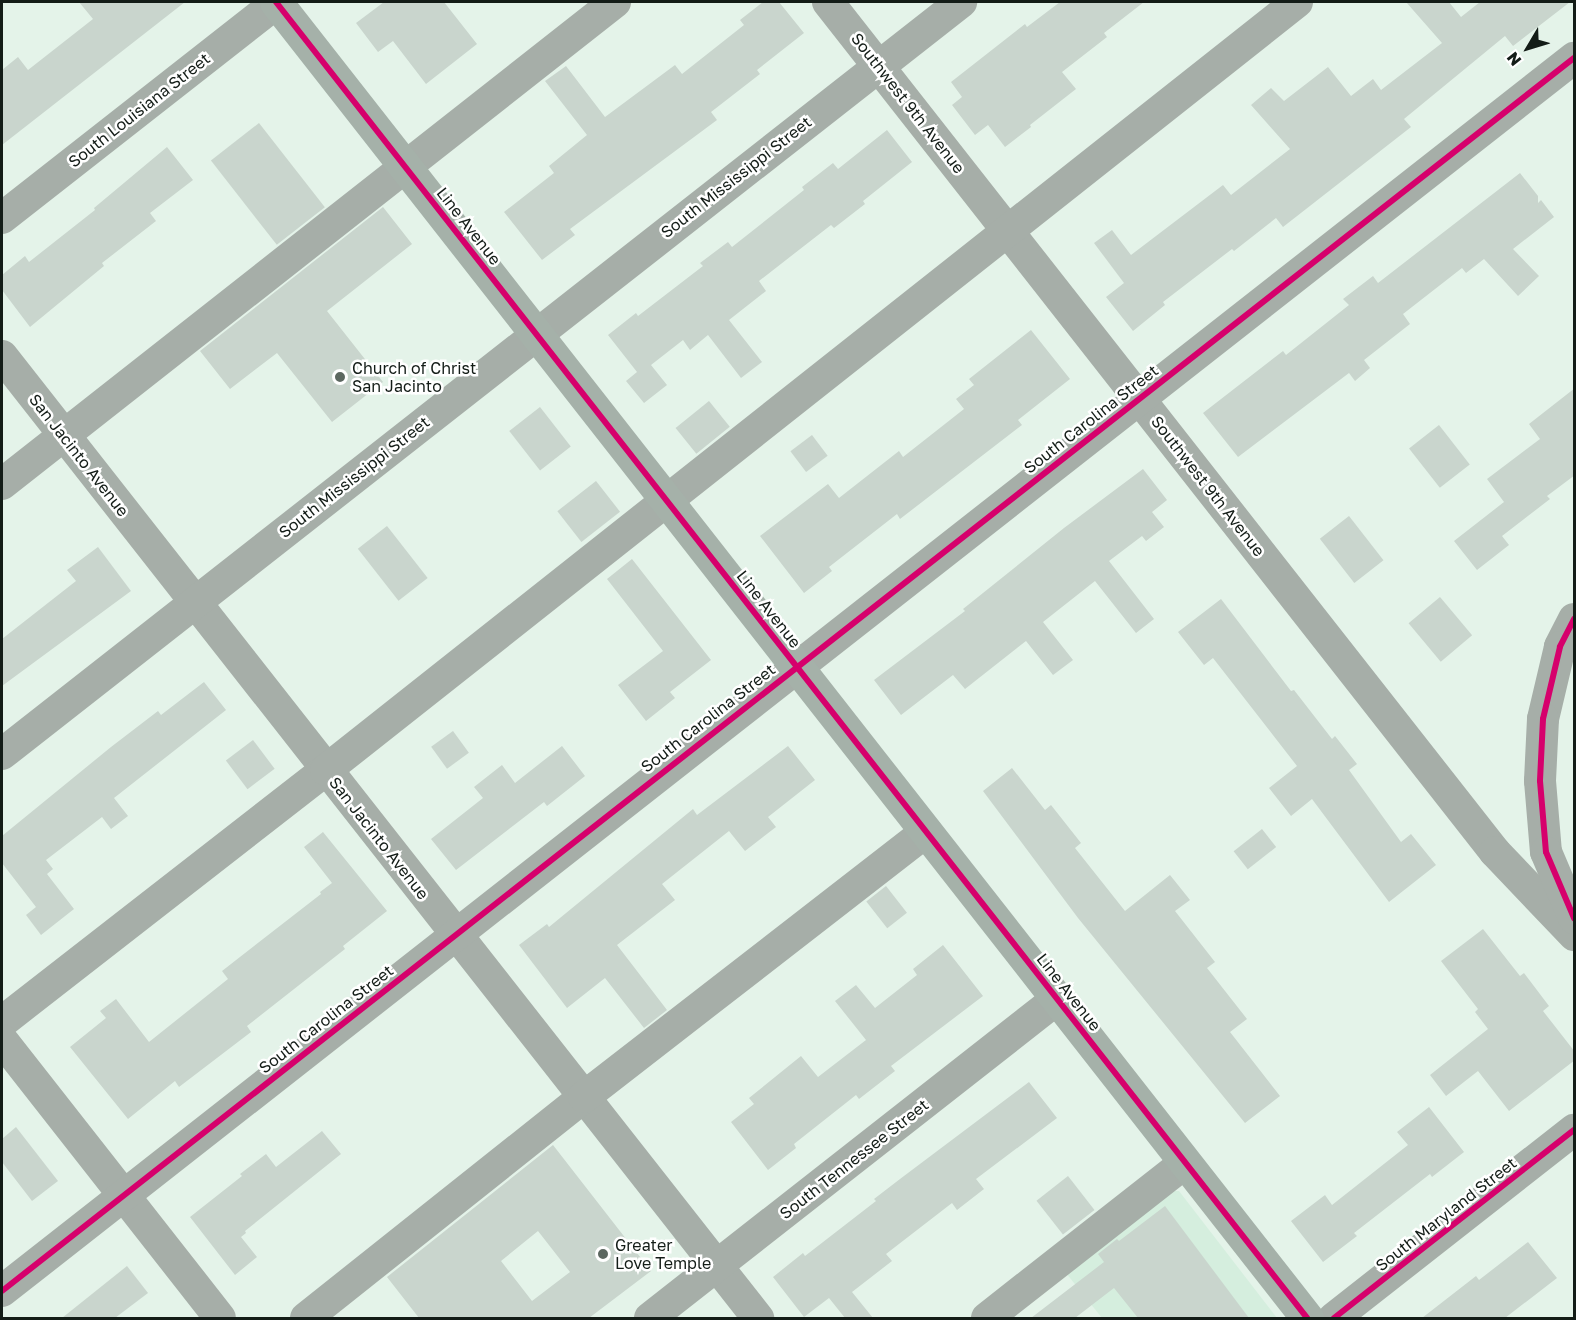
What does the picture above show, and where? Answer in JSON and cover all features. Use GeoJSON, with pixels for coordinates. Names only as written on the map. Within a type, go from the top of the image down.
{"type":"FeatureCollection","features":[{"type":"Feature","properties":{"kind":"main road","name":"Line Avenue"},"geometry":{"type":"LineString","coordinates":[[276,2],[1307,1318]]}},
{"type":"Feature","properties":{"kind":"street","name":"South Louisiana Street"},"geometry":{"type":"LineString","coordinates":[[2,218],[276,2]]}},
{"type":"Feature","properties":{"kind":"street"},"geometry":{"type":"LineString","coordinates":[[2,484],[615,2]]}},
{"type":"Feature","properties":{"kind":"street","name":"Southwest 9th Avenue"},"geometry":{"type":"LineString","coordinates":[[828,2],[1496,852],[1575,935]]}},
{"type":"Feature","properties":{"kind":"street","name":"South Mississippi Street"},"geometry":{"type":"LineString","coordinates":[[2,754],[962,2]]}},
{"type":"Feature","properties":{"kind":"street"},"geometry":{"type":"LineString","coordinates":[[2,1022],[326,770],[1298,2]]}},
{"type":"Feature","properties":{"kind":"street","name":"South Carolina Street"},"geometry":{"type":"LineString","coordinates":[[2,1291],[796,666],[1575,58]]}},
{"type":"Feature","properties":{"kind":"street","name":"San Jacinto Avenue"},"geometry":{"type":"LineString","coordinates":[[2,356],[758,1318]]}},
{"type":"Feature","properties":{"kind":"street"},"geometry":{"type":"LineString","coordinates":[[1575,619],[1560,647],[1542,720],[1540,781],[1546,852],[1575,918]]}},
{"type":"Feature","properties":{"kind":"street"},"geometry":{"type":"LineString","coordinates":[[306,1318],[585,1097],[926,832]]}},
{"type":"Feature","properties":{"kind":"street","name":"South Tennessee Street"},"geometry":{"type":"LineString","coordinates":[[650,1318],[1057,999]]}},
{"type":"Feature","properties":{"kind":"street"},"geometry":{"type":"LineString","coordinates":[[2,1040],[220,1318]]}},
{"type":"Feature","properties":{"kind":"street","name":"South Maryland Street"},"geometry":{"type":"LineString","coordinates":[[1334,1318],[1575,1130]]}},
{"type":"Feature","properties":{"kind":"street"},"geometry":{"type":"LineString","coordinates":[[987,1318],[1185,1162]]}},
{"type":"Feature","properties":{"kind":"shaded area"},"geometry":{"type":"Polygon","coordinates":[[[1170,1191],[1179,1191],[1277,1318],[1102,1318],[1066,1273],[1170,1191]]]}},
{"type":"Feature","properties":{"kind":"building"},"geometry":{"type":"Polygon","coordinates":[[[79,2],[185,2],[2,145],[2,70],[18,57],[28,70],[93,19],[79,2]]]}},
{"type":"Feature","properties":{"kind":"building"},"geometry":{"type":"Polygon","coordinates":[[[384,2],[444,2],[477,44],[426,84],[393,41],[378,52],[356,23],[384,2]]]}},
{"type":"Feature","properties":{"kind":"building"},"geometry":{"type":"Polygon","coordinates":[[[763,2],[779,2],[804,33],[757,70],[760,74],[711,112],[717,120],[570,229],[575,235],[542,260],[504,212],[554,173],[549,166],[587,135],[545,81],[566,66],[605,117],[675,65],[682,74],[744,25],[740,20],[763,2]]]}},
{"type":"Feature","properties":{"kind":"building"},"geometry":{"type":"Polygon","coordinates":[[[1060,2],[1144,2],[1104,33],[1107,37],[1062,72],[1076,89],[1030,125],[1031,127],[1005,147],[988,125],[975,135],[952,105],[962,97],[951,82],[1025,24],[1027,27],[1060,2]]]}},
{"type":"Feature","properties":{"kind":"building"},"geometry":{"type":"Polygon","coordinates":[[[1406,2],[1449,2],[1461,17],[1480,2],[1570,2],[1513,46],[1505,36],[1404,119],[1411,127],[1283,227],[1276,218],[1234,251],[1232,249],[1163,302],[1165,305],[1133,331],[1106,297],[1124,283],[1094,243],[1112,230],[1131,255],[1223,185],[1231,195],[1290,149],[1251,105],[1271,88],[1284,101],[1328,67],[1351,96],[1373,79],[1381,90],[1442,43],[1406,2]]]}},
{"type":"Feature","properties":{"kind":"building"},"geometry":{"type":"Polygon","coordinates":[[[259,123],[325,207],[277,245],[211,161],[259,123]]]}},
{"type":"Feature","properties":{"kind":"building"},"geometry":{"type":"Polygon","coordinates":[[[887,130],[912,162],[863,201],[865,204],[834,228],[831,225],[759,281],[766,291],[729,320],[762,362],[741,378],[708,335],[690,350],[683,340],[651,365],[667,385],[644,403],[626,381],[637,372],[608,335],[636,313],[638,316],[703,266],[700,263],[728,242],[732,247],[804,190],[802,187],[833,163],[838,169],[887,130]]]}},
{"type":"Feature","properties":{"kind":"building"},"geometry":{"type":"Polygon","coordinates":[[[167,147],[193,180],[150,213],[156,221],[102,263],[104,266],[30,327],[2,290],[2,275],[25,256],[29,262],[95,210],[94,208],[167,147]]]}},
{"type":"Feature","properties":{"kind":"building"},"geometry":{"type":"Polygon","coordinates":[[[1520,173],[1538,196],[1538,203],[1541,200],[1554,217],[1513,249],[1539,276],[1518,296],[1484,259],[1466,273],[1462,268],[1403,314],[1410,324],[1364,360],[1370,368],[1355,381],[1349,373],[1238,457],[1203,413],[1283,351],[1286,355],[1349,305],[1343,299],[1373,276],[1378,283],[1520,173]]]}},
{"type":"Feature","properties":{"kind":"building"},"geometry":{"type":"Polygon","coordinates":[[[383,207],[412,244],[327,311],[383,382],[332,422],[277,353],[230,389],[200,351],[383,207]]]}},
{"type":"Feature","properties":{"kind":"building"},"geometry":{"type":"Polygon","coordinates":[[[1031,330],[1070,379],[1018,420],[1022,425],[900,519],[897,514],[829,567],[832,571],[804,593],[760,536],[828,484],[839,498],[899,451],[903,457],[964,409],[956,399],[974,385],[969,379],[1031,330]]]}},
{"type":"Feature","properties":{"kind":"building"},"geometry":{"type":"Polygon","coordinates":[[[1575,388],[1575,475],[1547,496],[1550,499],[1502,536],[1509,545],[1477,570],[1454,541],[1504,502],[1487,479],[1540,439],[1529,424],[1575,388]]]}},
{"type":"Feature","properties":{"kind":"building"},"geometry":{"type":"Polygon","coordinates":[[[709,401],[730,427],[696,454],[676,428],[709,401]]]}},
{"type":"Feature","properties":{"kind":"building"},"geometry":{"type":"Polygon","coordinates":[[[540,407],[571,446],[540,470],[509,431],[540,407]]]}},
{"type":"Feature","properties":{"kind":"building"},"geometry":{"type":"Polygon","coordinates":[[[1439,425],[1470,464],[1440,488],[1409,448],[1439,425]]]}},
{"type":"Feature","properties":{"kind":"building"},"geometry":{"type":"Polygon","coordinates":[[[812,435],[828,456],[806,472],[790,451],[812,435]]]}},
{"type":"Feature","properties":{"kind":"building"},"geometry":{"type":"Polygon","coordinates":[[[1143,469],[1167,500],[1152,512],[1164,527],[1146,541],[1142,536],[1109,561],[1154,619],[1136,633],[1095,581],[1043,622],[1073,660],[1053,675],[1026,641],[965,689],[953,675],[901,715],[874,680],[965,611],[963,609],[1064,528],[1143,469]]]}},
{"type":"Feature","properties":{"kind":"building"},"geometry":{"type":"Polygon","coordinates":[[[596,481],[620,512],[581,542],[557,511],[596,481]]]}},
{"type":"Feature","properties":{"kind":"building"},"geometry":{"type":"Polygon","coordinates":[[[1349,516],[1383,560],[1354,583],[1320,539],[1349,516]]]}},
{"type":"Feature","properties":{"kind":"building"},"geometry":{"type":"Polygon","coordinates":[[[387,526],[428,578],[398,601],[358,549],[387,526]]]}},
{"type":"Feature","properties":{"kind":"building"},"geometry":{"type":"Polygon","coordinates":[[[98,547],[131,591],[2,686],[2,639],[76,581],[67,570],[98,547]]]}},
{"type":"Feature","properties":{"kind":"building"},"geometry":{"type":"Polygon","coordinates":[[[632,559],[711,660],[670,692],[675,698],[646,721],[618,685],[663,651],[607,579],[632,559]]]}},
{"type":"Feature","properties":{"kind":"building"},"geometry":{"type":"Polygon","coordinates":[[[1440,597],[1472,635],[1441,662],[1409,623],[1440,597]]]}},
{"type":"Feature","properties":{"kind":"building"},"geometry":{"type":"Polygon","coordinates":[[[1221,599],[1291,691],[1294,690],[1332,739],[1335,736],[1357,764],[1349,770],[1401,842],[1411,834],[1436,865],[1389,902],[1312,799],[1291,816],[1269,788],[1297,766],[1213,658],[1204,665],[1178,632],[1221,599]]]}},
{"type":"Feature","properties":{"kind":"building"},"geometry":{"type":"Polygon","coordinates":[[[204,682],[226,710],[114,798],[128,816],[111,829],[102,817],[46,860],[53,869],[47,874],[74,909],[41,935],[26,915],[36,907],[2,863],[2,836],[158,711],[161,715],[204,682]]]}},
{"type":"Feature","properties":{"kind":"building"},"geometry":{"type":"Polygon","coordinates":[[[453,731],[469,753],[447,769],[431,747],[453,731]]]}},
{"type":"Feature","properties":{"kind":"building"},"geometry":{"type":"Polygon","coordinates":[[[253,740],[275,769],[248,789],[226,760],[253,740]]]}},
{"type":"Feature","properties":{"kind":"building"},"geometry":{"type":"Polygon","coordinates":[[[562,746],[585,776],[547,806],[544,802],[456,870],[431,839],[483,798],[474,787],[502,765],[515,783],[562,746]]]}},
{"type":"Feature","properties":{"kind":"building"},"geometry":{"type":"Polygon","coordinates":[[[788,746],[815,780],[768,817],[776,827],[745,851],[729,831],[662,884],[675,900],[617,945],[667,1010],[644,1028],[605,978],[567,1008],[519,945],[547,924],[549,927],[693,809],[697,815],[788,746]]]}},
{"type":"Feature","properties":{"kind":"building"},"geometry":{"type":"Polygon","coordinates":[[[1012,768],[1045,810],[1051,805],[1081,843],[1075,848],[1125,911],[1170,875],[1190,900],[1175,911],[1215,962],[1207,968],[1247,1019],[1230,1032],[1280,1096],[1245,1123],[1078,918],[983,791],[1012,768]]]}},
{"type":"Feature","properties":{"kind":"building"},"geometry":{"type":"Polygon","coordinates":[[[1262,829],[1276,847],[1248,869],[1234,851],[1262,829]]]}},
{"type":"Feature","properties":{"kind":"building"},"geometry":{"type":"Polygon","coordinates":[[[323,832],[387,911],[343,946],[345,949],[247,1026],[251,1032],[179,1087],[175,1081],[128,1119],[70,1047],[106,1018],[100,1011],[116,999],[149,1042],[228,979],[222,971],[332,883],[304,847],[323,832]]]}},
{"type":"Feature","properties":{"kind":"building"},"geometry":{"type":"Polygon","coordinates":[[[886,886],[907,913],[887,928],[866,901],[886,886]]]}},
{"type":"Feature","properties":{"kind":"building"},"geometry":{"type":"Polygon","coordinates":[[[1483,929],[1520,976],[1524,973],[1549,1006],[1543,1011],[1575,1052],[1575,1060],[1509,1111],[1478,1071],[1446,1096],[1430,1075],[1488,1029],[1475,1012],[1478,1009],[1441,961],[1483,929]]]}},
{"type":"Feature","properties":{"kind":"building"},"geometry":{"type":"Polygon","coordinates":[[[943,945],[983,996],[891,1066],[895,1071],[859,1099],[856,1095],[794,1144],[796,1148],[768,1170],[731,1122],[754,1104],[749,1098],[801,1056],[818,1077],[866,1040],[835,1001],[856,985],[875,1008],[917,975],[913,969],[943,945]]]}},
{"type":"Feature","properties":{"kind":"building"},"geometry":{"type":"Polygon","coordinates":[[[1029,1082],[1057,1118],[976,1179],[984,1189],[957,1210],[952,1203],[886,1254],[892,1261],[852,1292],[873,1318],[845,1318],[829,1298],[804,1317],[773,1277],[803,1253],[805,1256],[876,1201],[874,1199],[1029,1082]]]}},
{"type":"Feature","properties":{"kind":"building"},"geometry":{"type":"Polygon","coordinates":[[[1429,1107],[1464,1152],[1432,1177],[1430,1174],[1354,1233],[1357,1236],[1323,1262],[1291,1221],[1325,1195],[1332,1205],[1408,1145],[1397,1132],[1429,1107]]]}},
{"type":"Feature","properties":{"kind":"building"},"geometry":{"type":"Polygon","coordinates":[[[16,1127],[58,1181],[32,1201],[2,1162],[2,1139],[16,1127]]]}},
{"type":"Feature","properties":{"kind":"building"},"geometry":{"type":"Polygon","coordinates":[[[322,1131],[341,1154],[245,1231],[246,1233],[241,1237],[257,1257],[235,1275],[190,1217],[266,1154],[276,1167],[322,1131]]]}},
{"type":"Feature","properties":{"kind":"building"},"geometry":{"type":"Polygon","coordinates":[[[553,1145],[651,1271],[589,1318],[419,1318],[387,1277],[553,1145]],[[538,1231],[501,1261],[532,1301],[570,1272],[538,1231]]]}},
{"type":"Feature","properties":{"kind":"building"},"geometry":{"type":"Polygon","coordinates":[[[1068,1176],[1094,1210],[1063,1235],[1036,1201],[1068,1176]]]}},
{"type":"Feature","properties":{"kind":"building"},"geometry":{"type":"Polygon","coordinates":[[[1165,1206],[1249,1318],[1138,1318],[1114,1288],[1075,1318],[1031,1318],[1104,1262],[1098,1254],[1165,1206]]]}},
{"type":"Feature","properties":{"kind":"building"},"geometry":{"type":"Polygon","coordinates":[[[1528,1242],[1557,1278],[1505,1318],[1422,1318],[1476,1276],[1479,1280],[1528,1242]]]}},
{"type":"Feature","properties":{"kind":"building"},"geometry":{"type":"Polygon","coordinates":[[[127,1266],[148,1293],[115,1318],[62,1318],[127,1266]]]}},
{"type":"Feature","properties":{"kind":"cycle path"},"geometry":{"type":"LineString","coordinates":[[276,2],[1307,1318]]}},
{"type":"Feature","properties":{"kind":"cycle path"},"geometry":{"type":"LineString","coordinates":[[2,1291],[1574,58]]}},
{"type":"Feature","properties":{"kind":"cycle path"},"geometry":{"type":"LineString","coordinates":[[1574,619],[1560,647],[1543,719],[1540,781],[1546,852],[1574,918]]}},
{"type":"Feature","properties":{"kind":"cycle path"},"geometry":{"type":"LineString","coordinates":[[1334,1318],[1574,1130]]}},
{"type":"Feature","properties":{"kind":"place","name":"Church of Christ San Jacinto"},"geometry":{"type":"Point","coordinates":[340,377]}},
{"type":"Feature","properties":{"kind":"place","name":"Greater Love Temple"},"geometry":{"type":"Point","coordinates":[603,1254]}}]}
